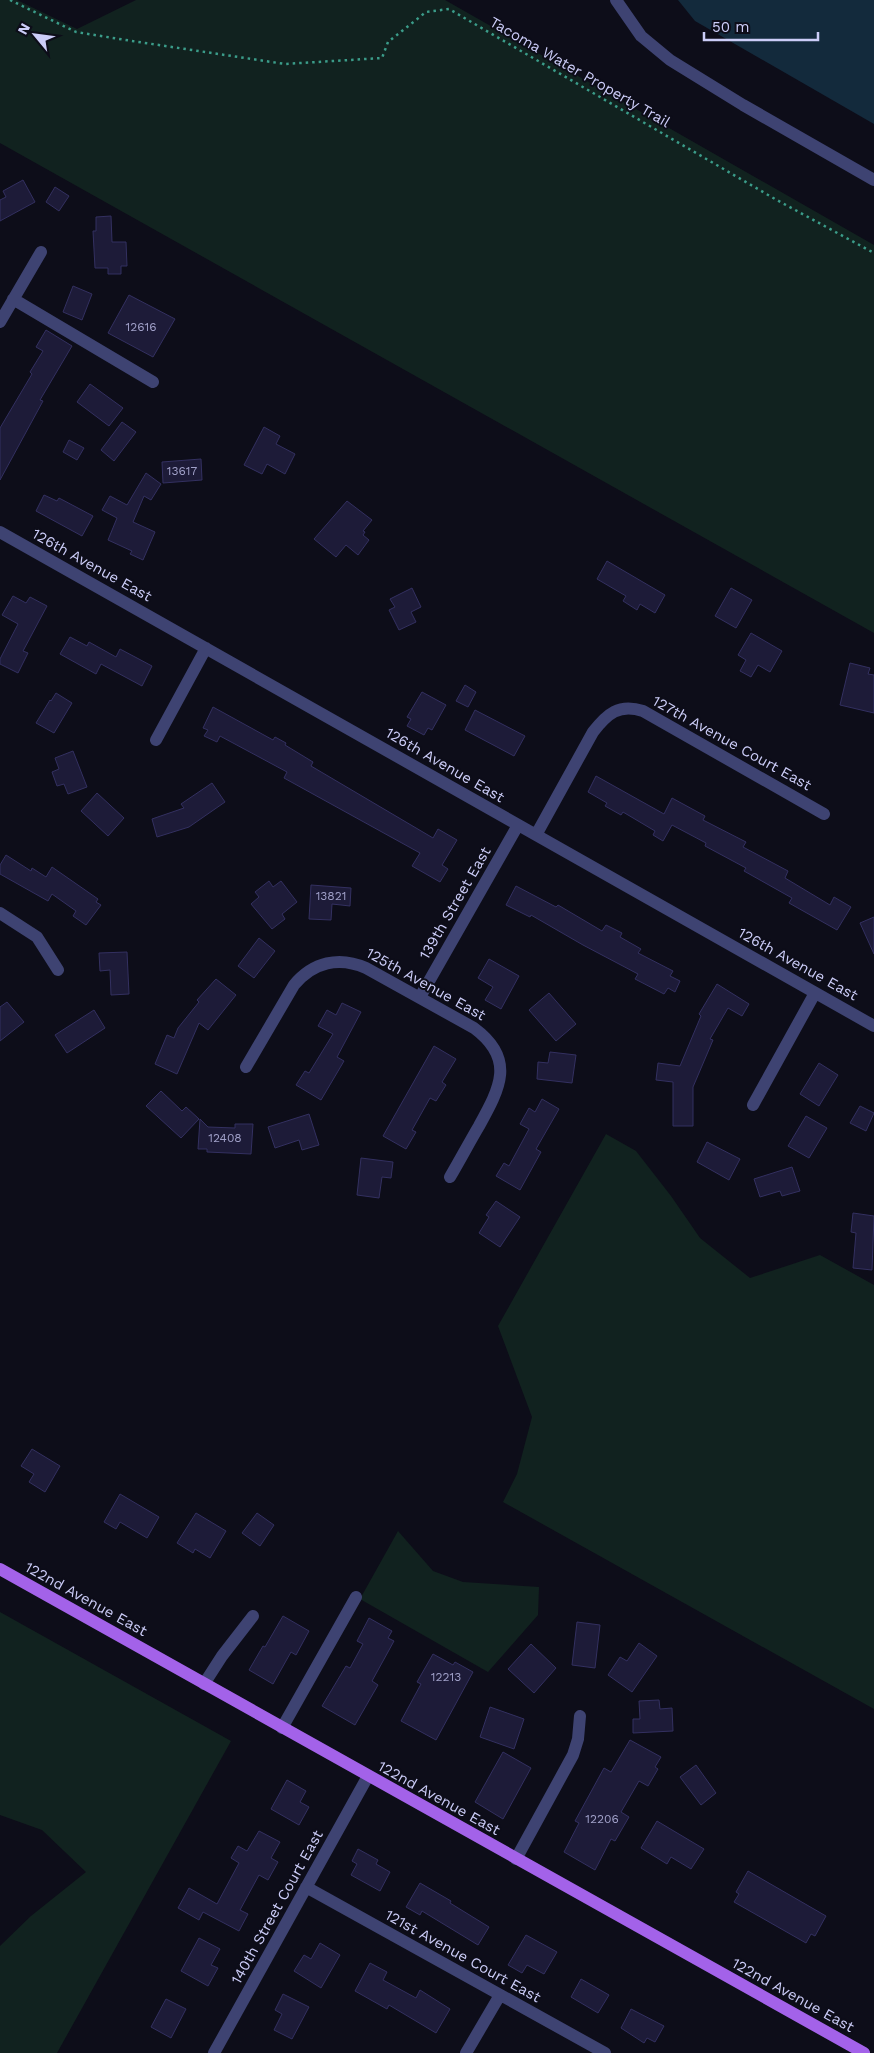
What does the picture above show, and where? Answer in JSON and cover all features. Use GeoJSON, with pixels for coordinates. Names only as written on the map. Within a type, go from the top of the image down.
{"type":"FeatureCollection","features":[{"type":"Feature","properties":{"kind":"main road","name":"122nd Avenue East"},"geometry":{"type":"LineString","coordinates":[[0,1570],[864,2053]]}},
{"type":"Feature","properties":{"kind":"street"},"geometry":{"type":"LineString","coordinates":[[616,0],[641,36],[670,60],[743,105],[874,180]]}},
{"type":"Feature","properties":{"kind":"street"},"geometry":{"type":"LineString","coordinates":[[0,322],[41,252]]}},
{"type":"Feature","properties":{"kind":"street"},"geometry":{"type":"LineString","coordinates":[[12,300],[154,382]]}},
{"type":"Feature","properties":{"kind":"street","name":"126th Avenue East"},"geometry":{"type":"LineString","coordinates":[[0,532],[874,1026]]}},
{"type":"Feature","properties":{"kind":"street"},"geometry":{"type":"LineString","coordinates":[[156,740],[206,648]]}},
{"type":"Feature","properties":{"kind":"street","name":"127th Avenue Court East"},"geometry":{"type":"LineString","coordinates":[[536,835],[593,732],[611,712],[621,709],[636,708],[643,711],[824,814]]}},
{"type":"Feature","properties":{"kind":"street","name":"139th Street East"},"geometry":{"type":"LineString","coordinates":[[420,997],[518,825]]}},
{"type":"Feature","properties":{"kind":"street"},"geometry":{"type":"LineString","coordinates":[[0,913],[37,937],[58,970]]}},
{"type":"Feature","properties":{"kind":"street","name":"125th Avenue East"},"geometry":{"type":"LineString","coordinates":[[246,1067],[294,985],[305,974],[324,963],[348,962],[366,968],[420,997],[487,1037],[497,1054],[500,1080],[493,1101],[450,1177]]}},
{"type":"Feature","properties":{"kind":"street"},"geometry":{"type":"LineString","coordinates":[[753,1105],[815,992]]}},
{"type":"Feature","properties":{"kind":"street"},"geometry":{"type":"LineString","coordinates":[[282,1728],[356,1597]]}},
{"type":"Feature","properties":{"kind":"street"},"geometry":{"type":"LineString","coordinates":[[204,1684],[222,1656],[253,1616]]}},
{"type":"Feature","properties":{"kind":"street"},"geometry":{"type":"LineString","coordinates":[[516,1859],[573,1755],[578,1739],[580,1716]]}},
{"type":"Feature","properties":{"kind":"street","name":"140th Street Court East"},"geometry":{"type":"LineString","coordinates":[[214,2053],[368,1776]]}},
{"type":"Feature","properties":{"kind":"street","name":"121st Avenue Court East"},"geometry":{"type":"LineString","coordinates":[[306,1887],[605,2053]]}},
{"type":"Feature","properties":{"kind":"street"},"geometry":{"type":"LineString","coordinates":[[466,2053],[500,1995]]}},
{"type":"Feature","properties":{"kind":"path","name":"Tacoma Water Property Trail"},"geometry":{"type":"LineString","coordinates":[[10,0],[76,32],[285,64],[382,58],[388,42],[426,12],[449,9],[776,199],[874,253]]}},
{"type":"Feature","properties":{"kind":"green space"},"geometry":{"type":"Polygon","coordinates":[[[0,0],[17,0],[77,29],[136,0],[445,0],[874,245],[874,633],[0,143],[0,0]]]}},
{"type":"Feature","properties":{"kind":"green space"},"geometry":{"type":"Polygon","coordinates":[[[606,1134],[636,1151],[671,1196],[700,1238],[750,1278],[820,1255],[874,1285],[874,1709],[503,1502],[517,1474],[532,1417],[498,1326],[606,1134]]]}},
{"type":"Feature","properties":{"kind":"green space"},"geometry":{"type":"Polygon","coordinates":[[[398,1531],[433,1571],[463,1582],[539,1587],[538,1615],[488,1672],[360,1599],[398,1531]]]}},
{"type":"Feature","properties":{"kind":"green space"},"geometry":{"type":"Polygon","coordinates":[[[0,1612],[231,1741],[57,2053],[0,2053],[0,1946],[31,1916],[86,1872],[42,1830],[0,1815],[0,1612]]]}},
{"type":"Feature","properties":{"kind":"water"},"geometry":{"type":"Polygon","coordinates":[[[678,0],[874,0],[874,124],[695,21],[678,0]]]}},
{"type":"Feature","properties":{"kind":"building"},"geometry":{"type":"Polygon","coordinates":[[[23,180],[35,202],[0,221],[0,200],[6,197],[3,191],[23,180]]]}},
{"type":"Feature","properties":{"kind":"building"},"geometry":{"type":"Polygon","coordinates":[[[55,187],[69,196],[59,211],[46,202],[55,187]]]}},
{"type":"Feature","properties":{"kind":"building"},"geometry":{"type":"Polygon","coordinates":[[[111,216],[112,242],[126,242],[127,266],[121,266],[121,274],[108,274],[108,268],[95,268],[93,231],[96,231],[96,217],[111,216]]]}},
{"type":"Feature","properties":{"kind":"building"},"geometry":{"type":"Polygon","coordinates":[[[73,286],[92,294],[82,320],[63,312],[73,286]]]}},
{"type":"Feature","properties":{"kind":"building"},"geometry":{"type":"Polygon","coordinates":[[[129,295],[175,319],[153,357],[108,333],[129,295]]]}},
{"type":"Feature","properties":{"kind":"building"},"geometry":{"type":"Polygon","coordinates":[[[46,330],[72,346],[40,400],[43,401],[0,480],[0,428],[32,374],[30,372],[43,351],[36,347],[46,330]]]}},
{"type":"Feature","properties":{"kind":"building"},"geometry":{"type":"Polygon","coordinates":[[[90,384],[123,408],[109,426],[77,402],[90,384]]]}},
{"type":"Feature","properties":{"kind":"building"},"geometry":{"type":"Polygon","coordinates":[[[122,422],[136,432],[114,461],[101,450],[122,422]]]}},
{"type":"Feature","properties":{"kind":"building"},"geometry":{"type":"Polygon","coordinates":[[[264,427],[280,436],[276,444],[295,454],[285,474],[267,464],[262,474],[244,465],[264,427]]]}},
{"type":"Feature","properties":{"kind":"building"},"geometry":{"type":"Polygon","coordinates":[[[69,440],[84,448],[77,460],[63,452],[69,440]]]}},
{"type":"Feature","properties":{"kind":"building"},"geometry":{"type":"Polygon","coordinates":[[[201,459],[202,480],[163,483],[162,462],[201,459]]]}},
{"type":"Feature","properties":{"kind":"building"},"geometry":{"type":"Polygon","coordinates":[[[146,473],[161,484],[151,500],[144,496],[133,522],[155,532],[143,560],[130,554],[132,551],[108,540],[117,518],[102,510],[110,496],[127,505],[146,473]]]}},
{"type":"Feature","properties":{"kind":"building"},"geometry":{"type":"Polygon","coordinates":[[[44,495],[57,501],[59,498],[93,516],[82,536],[36,511],[44,495]]]}},
{"type":"Feature","properties":{"kind":"building"},"geometry":{"type":"Polygon","coordinates":[[[347,501],[372,520],[363,531],[365,532],[363,535],[369,540],[358,555],[346,545],[336,557],[314,539],[347,501]]]}},
{"type":"Feature","properties":{"kind":"building"},"geometry":{"type":"Polygon","coordinates":[[[607,561],[665,595],[655,613],[640,604],[637,610],[623,601],[626,596],[597,579],[607,561]]]}},
{"type":"Feature","properties":{"kind":"building"},"geometry":{"type":"Polygon","coordinates":[[[412,588],[421,607],[411,612],[416,622],[399,630],[389,610],[395,607],[390,599],[412,588]]]}},
{"type":"Feature","properties":{"kind":"building"},"geometry":{"type":"Polygon","coordinates":[[[731,588],[752,600],[736,628],[715,616],[731,588]]]}},
{"type":"Feature","properties":{"kind":"building"},"geometry":{"type":"Polygon","coordinates":[[[13,596],[26,603],[30,597],[47,606],[23,651],[28,653],[18,673],[0,664],[0,659],[18,624],[2,615],[13,596]]]}},
{"type":"Feature","properties":{"kind":"building"},"geometry":{"type":"Polygon","coordinates":[[[751,633],[782,651],[770,672],[758,665],[751,677],[740,671],[746,660],[738,655],[751,633]]]}},
{"type":"Feature","properties":{"kind":"building"},"geometry":{"type":"Polygon","coordinates":[[[70,637],[87,646],[89,642],[116,657],[120,649],[152,666],[142,686],[101,664],[96,674],[60,654],[70,637]]]}},
{"type":"Feature","properties":{"kind":"building"},"geometry":{"type":"Polygon","coordinates":[[[850,663],[870,668],[868,674],[874,675],[874,713],[840,705],[850,663]]]}},
{"type":"Feature","properties":{"kind":"building"},"geometry":{"type":"Polygon","coordinates":[[[465,685],[476,692],[468,707],[456,701],[465,685]]]}},
{"type":"Feature","properties":{"kind":"building"},"geometry":{"type":"Polygon","coordinates":[[[422,692],[446,705],[432,730],[428,728],[424,735],[407,726],[411,719],[407,717],[422,692]]]}},
{"type":"Feature","properties":{"kind":"building"},"geometry":{"type":"Polygon","coordinates":[[[56,693],[72,703],[54,733],[36,723],[56,693]]]}},
{"type":"Feature","properties":{"kind":"building"},"geometry":{"type":"Polygon","coordinates":[[[213,707],[273,740],[275,737],[286,743],[285,745],[313,762],[311,766],[433,838],[438,829],[457,840],[442,865],[448,869],[440,882],[412,866],[420,853],[284,778],[287,772],[220,736],[217,742],[204,736],[208,730],[203,728],[213,707]]]}},
{"type":"Feature","properties":{"kind":"building"},"geometry":{"type":"Polygon","coordinates":[[[475,710],[525,736],[514,756],[465,730],[475,710]]]}},
{"type":"Feature","properties":{"kind":"building"},"geometry":{"type":"Polygon","coordinates":[[[73,751],[87,787],[68,794],[64,784],[57,786],[52,772],[59,769],[55,758],[73,751]]]}},
{"type":"Feature","properties":{"kind":"building"},"geometry":{"type":"Polygon","coordinates":[[[596,776],[664,814],[672,798],[705,816],[703,820],[746,842],[743,847],[788,871],[785,878],[830,905],[834,897],[851,907],[837,930],[789,903],[792,898],[744,871],[746,868],[705,846],[706,843],[672,825],[663,841],[653,835],[655,831],[623,812],[621,815],[605,806],[607,803],[588,792],[596,776]]]}},
{"type":"Feature","properties":{"kind":"building"},"geometry":{"type":"Polygon","coordinates":[[[212,783],[225,802],[189,827],[157,837],[152,819],[184,808],[181,804],[212,783]]]}},
{"type":"Feature","properties":{"kind":"building"},"geometry":{"type":"Polygon","coordinates":[[[97,793],[124,818],[108,836],[81,811],[97,793]]]}},
{"type":"Feature","properties":{"kind":"building"},"geometry":{"type":"Polygon","coordinates":[[[6,855],[31,871],[32,868],[46,877],[52,867],[98,899],[96,902],[101,905],[86,925],[73,916],[76,911],[52,894],[48,901],[0,874],[0,865],[6,855]]]}},
{"type":"Feature","properties":{"kind":"building"},"geometry":{"type":"Polygon","coordinates":[[[269,881],[273,887],[281,881],[297,902],[282,914],[285,919],[272,929],[251,904],[259,897],[255,892],[269,881]]]}},
{"type":"Feature","properties":{"kind":"building"},"geometry":{"type":"Polygon","coordinates":[[[311,885],[351,888],[350,906],[332,904],[331,920],[309,919],[311,885]]]}},
{"type":"Feature","properties":{"kind":"building"},"geometry":{"type":"Polygon","coordinates":[[[516,886],[556,907],[558,905],[602,931],[606,925],[622,933],[620,937],[641,949],[638,953],[673,971],[670,976],[680,981],[675,992],[668,988],[664,994],[635,979],[638,974],[531,915],[530,917],[506,905],[516,886]]]}},
{"type":"Feature","properties":{"kind":"building"},"geometry":{"type":"Polygon","coordinates":[[[874,917],[874,954],[860,923],[874,917]]]}},
{"type":"Feature","properties":{"kind":"building"},"geometry":{"type":"Polygon","coordinates":[[[259,938],[275,951],[254,978],[238,966],[259,938]]]}},
{"type":"Feature","properties":{"kind":"building"},"geometry":{"type":"Polygon","coordinates":[[[127,952],[129,994],[111,995],[110,970],[100,971],[99,953],[127,952]]]}},
{"type":"Feature","properties":{"kind":"building"},"geometry":{"type":"Polygon","coordinates":[[[489,959],[519,976],[501,1009],[485,1000],[493,987],[478,978],[489,959]]]}},
{"type":"Feature","properties":{"kind":"building"},"geometry":{"type":"Polygon","coordinates":[[[216,979],[236,995],[208,1030],[199,1023],[177,1074],[155,1064],[167,1035],[174,1038],[178,1028],[199,1002],[197,1000],[216,979]]]}},
{"type":"Feature","properties":{"kind":"building"},"geometry":{"type":"Polygon","coordinates":[[[717,984],[749,1004],[742,1016],[728,1008],[710,1039],[713,1040],[693,1087],[693,1126],[673,1126],[673,1082],[656,1080],[658,1063],[680,1066],[701,1016],[699,1014],[717,984]]]}},
{"type":"Feature","properties":{"kind":"building"},"geometry":{"type":"Polygon","coordinates":[[[549,993],[576,1024],[556,1041],[529,1010],[549,993]]]}},
{"type":"Feature","properties":{"kind":"building"},"geometry":{"type":"Polygon","coordinates":[[[7,1002],[24,1022],[0,1041],[0,1007],[7,1002]]]}},
{"type":"Feature","properties":{"kind":"building"},"geometry":{"type":"Polygon","coordinates":[[[342,1003],[361,1012],[337,1057],[344,1061],[321,1100],[296,1085],[305,1071],[309,1073],[333,1034],[318,1026],[327,1010],[336,1015],[342,1003]]]}},
{"type":"Feature","properties":{"kind":"building"},"geometry":{"type":"Polygon","coordinates":[[[94,1010],[105,1028],[67,1053],[55,1035],[94,1010]]]}},
{"type":"Feature","properties":{"kind":"building"},"geometry":{"type":"Polygon","coordinates":[[[434,1046],[456,1059],[442,1082],[446,1085],[436,1101],[430,1098],[412,1130],[416,1132],[406,1149],[383,1136],[434,1046]]]}},
{"type":"Feature","properties":{"kind":"building"},"geometry":{"type":"Polygon","coordinates":[[[550,1052],[576,1055],[572,1083],[537,1079],[538,1062],[548,1063],[550,1052]]]}},
{"type":"Feature","properties":{"kind":"building"},"geometry":{"type":"Polygon","coordinates":[[[819,1063],[838,1075],[819,1106],[800,1094],[819,1063]]]}},
{"type":"Feature","properties":{"kind":"building"},"geometry":{"type":"Polygon","coordinates":[[[161,1091],[182,1111],[186,1107],[199,1119],[181,1138],[146,1106],[161,1091]]]}},
{"type":"Feature","properties":{"kind":"building"},"geometry":{"type":"Polygon","coordinates":[[[542,1099],[559,1109],[536,1149],[541,1152],[520,1190],[496,1176],[504,1163],[509,1166],[529,1129],[520,1124],[529,1108],[535,1112],[542,1099]]]}},
{"type":"Feature","properties":{"kind":"building"},"geometry":{"type":"Polygon","coordinates":[[[860,1106],[874,1113],[866,1131],[850,1123],[860,1106]]]}},
{"type":"Feature","properties":{"kind":"building"},"geometry":{"type":"Polygon","coordinates":[[[309,1114],[319,1145],[302,1150],[299,1140],[275,1148],[268,1127],[309,1114]]]}},
{"type":"Feature","properties":{"kind":"building"},"geometry":{"type":"Polygon","coordinates":[[[806,1116],[827,1128],[809,1158],[788,1146],[806,1116]]]}},
{"type":"Feature","properties":{"kind":"building"},"geometry":{"type":"Polygon","coordinates":[[[200,1119],[208,1127],[235,1128],[235,1124],[253,1124],[251,1154],[207,1152],[207,1149],[198,1149],[200,1119]]]}},
{"type":"Feature","properties":{"kind":"building"},"geometry":{"type":"Polygon","coordinates":[[[707,1142],[740,1159],[729,1180],[697,1162],[707,1142]]]}},
{"type":"Feature","properties":{"kind":"building"},"geometry":{"type":"Polygon","coordinates":[[[361,1158],[393,1162],[391,1178],[382,1177],[379,1198],[357,1195],[361,1158]]]}},
{"type":"Feature","properties":{"kind":"building"},"geometry":{"type":"Polygon","coordinates":[[[792,1167],[800,1191],[782,1196],[780,1191],[760,1197],[754,1179],[792,1167]]]}},
{"type":"Feature","properties":{"kind":"building"},"geometry":{"type":"Polygon","coordinates":[[[496,1201],[520,1217],[500,1247],[479,1233],[489,1217],[486,1215],[496,1201]]]}},
{"type":"Feature","properties":{"kind":"building"},"geometry":{"type":"Polygon","coordinates":[[[853,1213],[874,1216],[872,1270],[853,1268],[856,1233],[851,1232],[853,1213]]]}},
{"type":"Feature","properties":{"kind":"building"},"geometry":{"type":"Polygon","coordinates":[[[32,1449],[60,1466],[45,1492],[29,1482],[34,1474],[21,1466],[32,1449]]]}},
{"type":"Feature","properties":{"kind":"building"},"geometry":{"type":"Polygon","coordinates":[[[120,1494],[159,1517],[147,1538],[120,1522],[116,1529],[104,1522],[120,1494]]]}},
{"type":"Feature","properties":{"kind":"building"},"geometry":{"type":"Polygon","coordinates":[[[196,1513],[226,1531],[210,1558],[195,1549],[193,1553],[177,1543],[196,1513]]]}},
{"type":"Feature","properties":{"kind":"building"},"geometry":{"type":"Polygon","coordinates":[[[257,1513],[274,1525],[260,1546],[242,1533],[257,1513]]]}},
{"type":"Feature","properties":{"kind":"building"},"geometry":{"type":"Polygon","coordinates":[[[283,1616],[309,1631],[296,1655],[291,1652],[273,1684],[249,1670],[283,1616]]]}},
{"type":"Feature","properties":{"kind":"building"},"geometry":{"type":"Polygon","coordinates":[[[369,1618],[392,1631],[388,1638],[394,1641],[372,1681],[378,1685],[355,1725],[322,1706],[346,1666],[350,1668],[363,1644],[357,1641],[369,1618]]]}},
{"type":"Feature","properties":{"kind":"building"},"geometry":{"type":"Polygon","coordinates":[[[577,1622],[600,1625],[595,1668],[572,1665],[577,1622]]]}},
{"type":"Feature","properties":{"kind":"building"},"geometry":{"type":"Polygon","coordinates":[[[639,1643],[657,1656],[632,1692],[608,1675],[620,1657],[627,1661],[639,1643]]]}},
{"type":"Feature","properties":{"kind":"building"},"geometry":{"type":"Polygon","coordinates":[[[531,1644],[556,1668],[534,1693],[508,1669],[531,1644]]]}},
{"type":"Feature","properties":{"kind":"building"},"geometry":{"type":"Polygon","coordinates":[[[433,1654],[453,1665],[455,1662],[473,1672],[436,1740],[401,1721],[421,1684],[417,1682],[433,1654]]]}},
{"type":"Feature","properties":{"kind":"building"},"geometry":{"type":"Polygon","coordinates":[[[659,1700],[660,1709],[672,1708],[673,1731],[633,1733],[633,1719],[640,1719],[639,1701],[659,1700]]]}},
{"type":"Feature","properties":{"kind":"building"},"geometry":{"type":"Polygon","coordinates":[[[490,1707],[524,1719],[514,1749],[480,1737],[490,1707]]]}},
{"type":"Feature","properties":{"kind":"building"},"geometry":{"type":"Polygon","coordinates":[[[630,1740],[661,1757],[655,1767],[658,1769],[648,1786],[639,1781],[621,1812],[629,1817],[615,1841],[611,1839],[595,1870],[564,1852],[579,1823],[575,1821],[604,1768],[611,1772],[630,1740]]]}},
{"type":"Feature","properties":{"kind":"building"},"geometry":{"type":"Polygon","coordinates":[[[503,1752],[531,1768],[503,1819],[475,1802],[503,1752]]]}},
{"type":"Feature","properties":{"kind":"building"},"geometry":{"type":"Polygon","coordinates":[[[696,1765],[716,1793],[701,1805],[680,1777],[696,1765]]]}},
{"type":"Feature","properties":{"kind":"building"},"geometry":{"type":"Polygon","coordinates":[[[287,1780],[306,1791],[300,1802],[309,1807],[299,1825],[271,1809],[287,1780]]]}},
{"type":"Feature","properties":{"kind":"building"},"geometry":{"type":"Polygon","coordinates":[[[657,1821],[704,1849],[691,1869],[671,1857],[667,1864],[641,1848],[657,1821]]]}},
{"type":"Feature","properties":{"kind":"building"},"geometry":{"type":"Polygon","coordinates":[[[259,1831],[280,1842],[271,1858],[278,1862],[268,1880],[259,1875],[240,1910],[248,1914],[239,1931],[203,1912],[199,1920],[178,1908],[189,1888],[217,1904],[239,1863],[231,1858],[238,1846],[247,1851],[259,1831]]]}},
{"type":"Feature","properties":{"kind":"building"},"geometry":{"type":"Polygon","coordinates":[[[358,1849],[378,1860],[376,1864],[390,1872],[380,1891],[351,1875],[357,1864],[352,1861],[358,1849]]]}},
{"type":"Feature","properties":{"kind":"building"},"geometry":{"type":"Polygon","coordinates":[[[748,1871],[826,1916],[815,1936],[811,1934],[806,1943],[734,1902],[739,1894],[736,1892],[748,1871]]]}},
{"type":"Feature","properties":{"kind":"building"},"geometry":{"type":"Polygon","coordinates":[[[420,1883],[489,1927],[478,1945],[422,1911],[420,1915],[406,1907],[420,1883]]]}},
{"type":"Feature","properties":{"kind":"building"},"geometry":{"type":"Polygon","coordinates":[[[526,1935],[557,1952],[544,1974],[527,1965],[522,1973],[508,1965],[526,1935]]]}},
{"type":"Feature","properties":{"kind":"building"},"geometry":{"type":"Polygon","coordinates":[[[199,1938],[220,1949],[211,1965],[218,1968],[208,1986],[181,1971],[199,1938]]]}},
{"type":"Feature","properties":{"kind":"building"},"geometry":{"type":"Polygon","coordinates":[[[320,1943],[340,1955],[321,1988],[294,1971],[304,1955],[311,1959],[320,1943]]]}},
{"type":"Feature","properties":{"kind":"building"},"geometry":{"type":"Polygon","coordinates":[[[370,1963],[387,1972],[383,1980],[416,1998],[420,1990],[450,2009],[436,2033],[389,2005],[387,2009],[355,1991],[370,1963]]]}},
{"type":"Feature","properties":{"kind":"building"},"geometry":{"type":"Polygon","coordinates":[[[581,1979],[609,1995],[598,2013],[571,1997],[581,1979]]]}},
{"type":"Feature","properties":{"kind":"building"},"geometry":{"type":"Polygon","coordinates":[[[283,1994],[309,2007],[292,2039],[274,2030],[282,2014],[275,2010],[283,1994]]]}},
{"type":"Feature","properties":{"kind":"building"},"geometry":{"type":"Polygon","coordinates":[[[166,1999],[186,2009],[171,2038],[151,2027],[166,1999]]]}},
{"type":"Feature","properties":{"kind":"building"},"geometry":{"type":"Polygon","coordinates":[[[631,2009],[664,2026],[655,2042],[647,2038],[644,2043],[621,2028],[631,2009]]]}}]}
